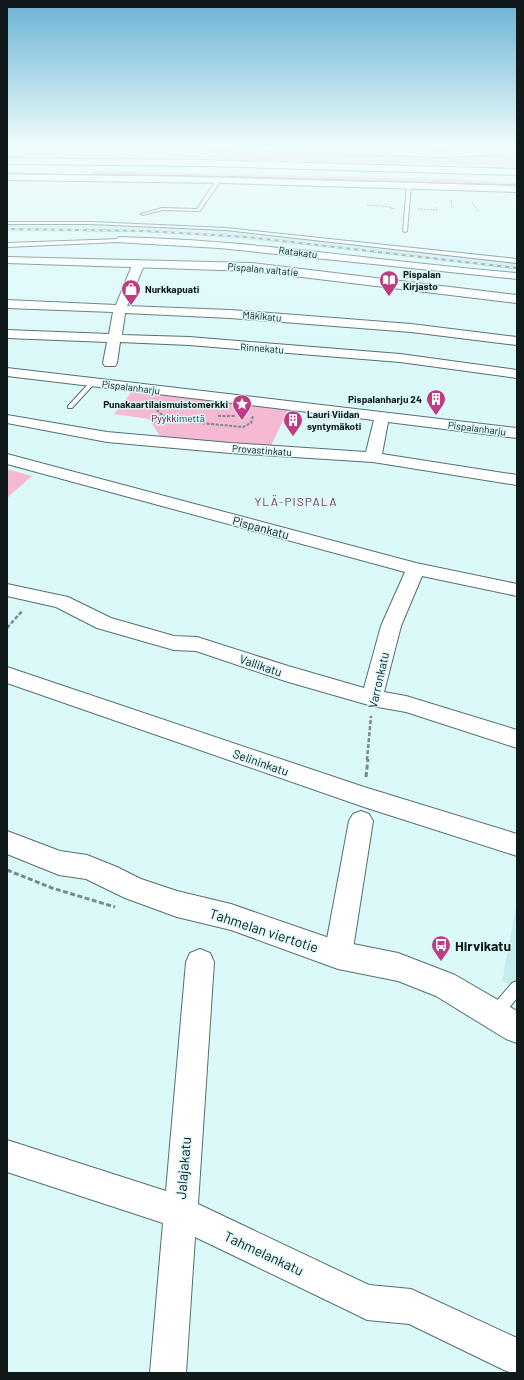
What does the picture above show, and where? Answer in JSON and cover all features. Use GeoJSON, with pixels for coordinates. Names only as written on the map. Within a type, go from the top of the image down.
{"type":"FeatureCollection","features":[{"type":"Feature","properties":{"kind":"main road","name":"Pispalan valtatie"},"geometry":{"type":"LineString","coordinates":[[7,260],[139,263],[280,270],[517,299]]}},
{"type":"Feature","properties":{"kind":"main road","name":"Tahmelan viertotie"},"geometry":{"type":"LineString","coordinates":[[7,842],[59,863],[87,867],[108,875],[134,889],[177,904],[231,917],[338,954],[398,968],[445,985],[506,1022]]}},
{"type":"Feature","properties":{"kind":"street","name":"Ratakatu"},"geometry":{"type":"LineString","coordinates":[[119,240],[190,242],[258,247],[419,268],[517,276]]}},
{"type":"Feature","properties":{"kind":"street"},"geometry":{"type":"LineString","coordinates":[[110,363],[120,309],[139,263]]}},
{"type":"Feature","properties":{"kind":"street","name":"Mäkikatu"},"geometry":{"type":"LineString","coordinates":[[7,304],[230,314],[411,328],[517,341]]}},
{"type":"Feature","properties":{"kind":"street"},"geometry":{"type":"LineString","coordinates":[[305,351],[312,320]]}},
{"type":"Feature","properties":{"kind":"street","name":"Rinnekatu"},"geometry":{"type":"LineString","coordinates":[[7,334],[189,341],[400,358],[517,374]]}},
{"type":"Feature","properties":{"kind":"street","name":"Pispalanharju"},"geometry":{"type":"LineString","coordinates":[[7,373],[517,433]]}},
{"type":"Feature","properties":{"kind":"street"},"geometry":{"type":"LineString","coordinates":[[373,457],[382,417]]}},
{"type":"Feature","properties":{"kind":"street","name":"Provastinkatu"},"geometry":{"type":"LineString","coordinates":[[7,419],[107,437],[230,448],[373,457],[517,480]]}},
{"type":"Feature","properties":{"kind":"street","name":"Pispankatu"},"geometry":{"type":"LineString","coordinates":[[7,459],[416,569],[517,590]]}},
{"type":"Feature","properties":{"kind":"street","name":"Varronkatu"},"geometry":{"type":"LineString","coordinates":[[372,698],[391,626],[416,569]]}},
{"type":"Feature","properties":{"kind":"street","name":"Vallikatu"},"geometry":{"type":"LineString","coordinates":[[7,590],[61,602],[104,622],[174,643],[197,644],[285,673],[372,698],[406,704],[517,739]]}},
{"type":"Feature","properties":{"kind":"street","name":"Selininkatu"},"geometry":{"type":"LineString","coordinates":[[7,675],[362,809],[517,845]]}},
{"type":"Feature","properties":{"kind":"street"},"geometry":{"type":"LineString","coordinates":[[338,954],[362,809]]}},
{"type":"Feature","properties":{"kind":"street","name":"Jalajakatu"},"geometry":{"type":"LineString","coordinates":[[168,1373],[179,1212],[200,962]]}},
{"type":"Feature","properties":{"kind":"street","name":"Tahmelankatu"},"geometry":{"type":"LineString","coordinates":[[7,1156],[179,1212],[367,1302],[411,1307],[517,1357]]}},
{"type":"Feature","properties":{"kind":"lane"},"geometry":{"type":"LineString","coordinates":[[143,214],[157,210]]}},
{"type":"Feature","properties":{"kind":"lane"},"geometry":{"type":"LineString","coordinates":[[406,231],[407,210]]}},
{"type":"Feature","properties":{"kind":"lane"},"geometry":{"type":"LineString","coordinates":[[7,223],[91,223],[226,229],[517,261]]}},
{"type":"Feature","properties":{"kind":"lane","name":"Ratakatu"},"geometry":{"type":"LineString","coordinates":[[7,245],[119,240]]}},
{"type":"Feature","properties":{"kind":"lane"},"geometry":{"type":"LineString","coordinates":[[70,407],[93,382]]}},
{"type":"Feature","properties":{"kind":"lane"},"geometry":{"type":"LineString","coordinates":[[506,1022],[517,988]]}},
{"type":"Feature","properties":{"kind":"path"},"geometry":{"type":"LineString","coordinates":[[136,388],[139,395],[168,420],[243,427],[251,423],[254,415]]}},
{"type":"Feature","properties":{"kind":"path"},"geometry":{"type":"LineString","coordinates":[[7,628],[27,605]]}},
{"type":"Feature","properties":{"kind":"path","name":"Varronkatu"},"geometry":{"type":"LineString","coordinates":[[362,809],[372,698]]}},
{"type":"Feature","properties":{"kind":"shaded area"},"geometry":{"type":"Polygon","coordinates":[[[7,224],[114,225],[245,232],[517,263],[517,270],[320,247],[195,235],[7,231],[7,224]]]}},
{"type":"Feature","properties":{"kind":"shaded area"},"geometry":{"type":"Polygon","coordinates":[[[517,902],[517,987],[502,981],[517,902]]]}},
{"type":"Feature","properties":{"kind":"green space","name":"Pyykkimettä"},"geometry":{"type":"Polygon","coordinates":[[[133,390],[289,408],[270,448],[161,438],[149,419],[114,414],[133,390]]]}},
{"type":"Feature","properties":{"kind":"green space"},"geometry":{"type":"Polygon","coordinates":[[[7,469],[32,476],[7,498],[7,469]]]}},
{"type":"Feature","properties":{"kind":"railway"},"geometry":{"type":"LineString","coordinates":[[7,229],[145,231],[248,237],[517,268]]}},
{"type":"Feature","properties":{"kind":"place","name":"Pispalan Kirjasto"},"geometry":{"type":"Point","coordinates":[389,297]}},
{"type":"Feature","properties":{"kind":"place","name":"Nurkkapuati"},"geometry":{"type":"Point","coordinates":[131,306]}},
{"type":"Feature","properties":{"kind":"place","name":"Pispalanharju 24"},"geometry":{"type":"Point","coordinates":[436,416]}},
{"type":"Feature","properties":{"kind":"place","name":"Punakaartilaismuistomerkki"},"geometry":{"type":"Point","coordinates":[242,421]}},
{"type":"Feature","properties":{"kind":"place","name":"Lauri Viidan syntymäkoti"},"geometry":{"type":"Point","coordinates":[293,437]}},
{"type":"Feature","properties":{"kind":"place","name":"Hirvikatu"},"geometry":{"type":"Point","coordinates":[441,962]}},
{"type":"Feature","properties":{"kind":"district","name":"YLÄ-PISPALA"},"geometry":{"type":"Point","coordinates":[296,501]}}]}
